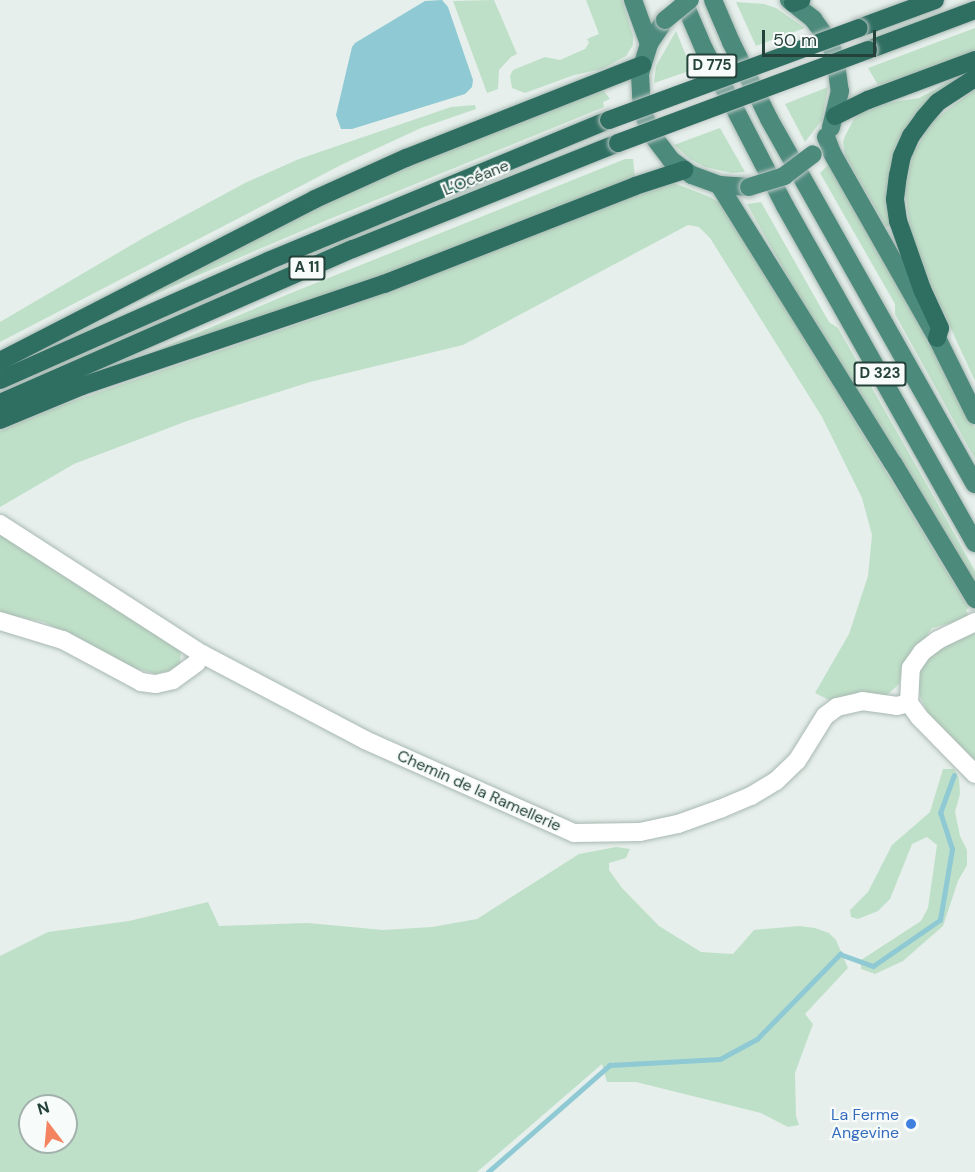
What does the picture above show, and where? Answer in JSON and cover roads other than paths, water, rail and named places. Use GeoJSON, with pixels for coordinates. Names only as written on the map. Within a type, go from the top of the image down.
{"type":"FeatureCollection","features":[{"type":"Feature","properties":{"kind":"highway"},"geometry":{"type":"LineString","coordinates":[[633,0],[649,44]]}},
{"type":"Feature","properties":{"kind":"highway","name":"D 775"},"geometry":{"type":"LineString","coordinates":[[683,0],[744,131]]}},
{"type":"Feature","properties":{"kind":"highway"},"geometry":{"type":"LineString","coordinates":[[690,0],[665,20],[649,44],[642,65],[639,91],[647,124],[659,147],[684,170],[719,185],[749,186],[784,177],[813,154],[826,137],[835,116],[840,82],[832,49],[813,19],[794,1]]}},
{"type":"Feature","properties":{"kind":"highway","name":"D 775"},"geometry":{"type":"LineString","coordinates":[[713,0],[769,118]]}},
{"type":"Feature","properties":{"kind":"highway","name":"L’Océane"},"geometry":{"type":"LineString","coordinates":[[0,380],[279,257],[609,120],[935,0]]}},
{"type":"Feature","properties":{"kind":"highway","name":"L’Océane"},"geometry":{"type":"LineString","coordinates":[[0,404],[333,257],[618,143],[975,10]]}},
{"type":"Feature","properties":{"kind":"highway"},"geometry":{"type":"LineString","coordinates":[[835,116],[868,100],[975,60]]}},
{"type":"Feature","properties":{"kind":"highway"},"geometry":{"type":"LineString","coordinates":[[0,361],[315,199],[406,158],[642,65]]}},
{"type":"Feature","properties":{"kind":"highway"},"geometry":{"type":"LineString","coordinates":[[937,338],[940,328],[918,280],[898,220],[895,199],[898,176],[902,156],[911,136],[924,118],[938,102],[975,78]]}},
{"type":"Feature","properties":{"kind":"highway","name":"D 323"},"geometry":{"type":"LineString","coordinates":[[769,118],[975,484]]}},
{"type":"Feature","properties":{"kind":"highway","name":"D 323"},"geometry":{"type":"LineString","coordinates":[[744,131],[975,543]]}},
{"type":"Feature","properties":{"kind":"highway"},"geometry":{"type":"LineString","coordinates":[[826,137],[837,163],[937,338],[975,415]]}},
{"type":"Feature","properties":{"kind":"highway"},"geometry":{"type":"LineString","coordinates":[[0,420],[82,386],[384,284],[635,186],[684,170]]}},
{"type":"Feature","properties":{"kind":"highway"},"geometry":{"type":"LineString","coordinates":[[719,185],[893,463],[975,600]]}},
{"type":"Feature","properties":{"kind":"street","name":"Chemin de la Ramellerie"},"geometry":{"type":"LineString","coordinates":[[0,524],[202,654],[365,740],[574,833],[640,832],[678,824],[720,809],[751,796],[776,781],[797,761],[825,716],[837,707],[862,701],[897,706],[909,702]]}},
{"type":"Feature","properties":{"kind":"street"},"geometry":{"type":"LineString","coordinates":[[0,621],[63,640],[141,682],[156,684],[173,680],[195,663],[202,654]]}},
{"type":"Feature","properties":{"kind":"street"},"geometry":{"type":"LineString","coordinates":[[975,622],[938,639],[922,652],[911,668],[909,702],[919,717],[975,774]]}},
{"type":"Feature","properties":{"kind":"water"},"geometry":{"type":"Polygon","coordinates":[[[442,0],[448,7],[473,80],[472,87],[465,94],[352,129],[341,129],[336,115],[352,47],[355,43],[425,1],[442,0]]]}},
{"type":"Feature","properties":{"kind":"waterway"},"geometry":{"type":"LineString","coordinates":[[488,1172],[610,1065],[720,1059],[757,1039],[840,954],[873,966],[940,920],[952,849],[940,813],[954,775]]}},
{"type":"Feature","properties":{"kind":"place","name":"La Ferme Angevine"},"geometry":{"type":"Point","coordinates":[911,1124]}}]}
